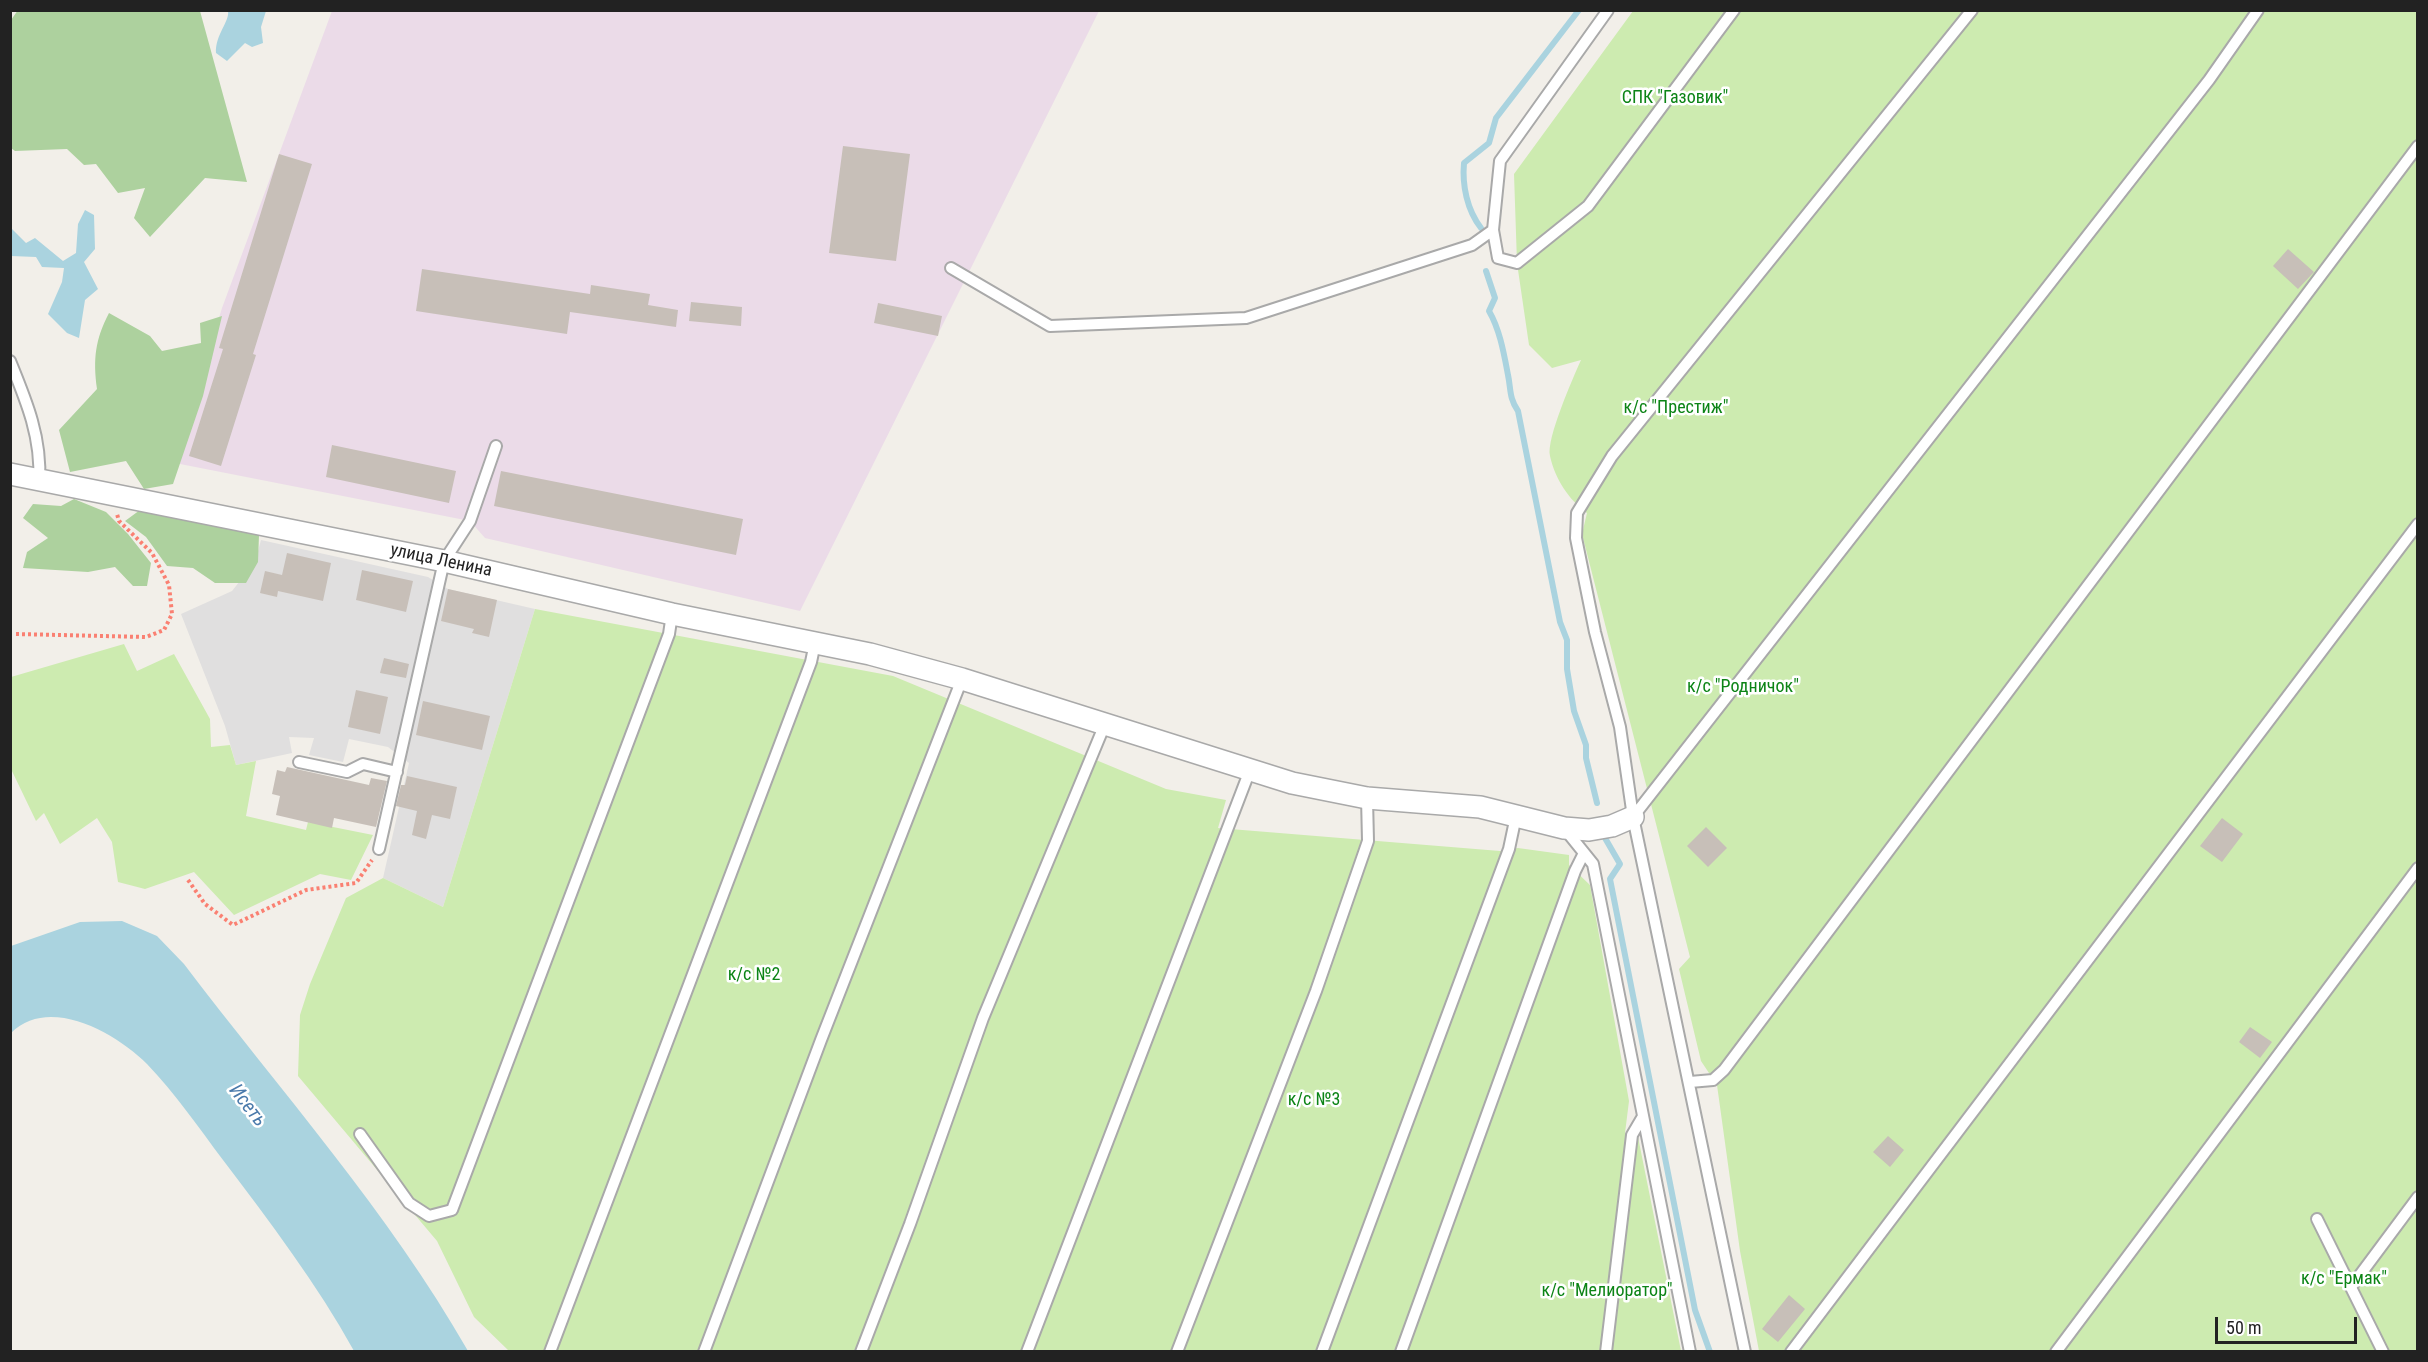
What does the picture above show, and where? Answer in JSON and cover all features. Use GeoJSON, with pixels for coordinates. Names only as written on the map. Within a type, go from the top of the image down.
{"type":"FeatureCollection","features":[{"type":"Feature","properties":{"kind":"street","name":"улица Ленина"},"geometry":{"type":"LineString","coordinates":[[10,474],[444,561],[672,614],[870,654],[962,679],[1292,783],[1367,798],[1480,807],[1564,828],[1589,830],[1612,826],[1633,817]]}},
{"type":"Feature","properties":{"kind":"lane"},"geometry":{"type":"LineString","coordinates":[[1608,10],[1500,161],[1493,230],[1498,258],[1517,263],[1588,206],[1734,10]]}},
{"type":"Feature","properties":{"kind":"lane"},"geometry":{"type":"LineString","coordinates":[[1745,1352],[1633,817],[1620,727],[1595,632],[1576,538],[1577,513],[1612,456],[1972,10]]}},
{"type":"Feature","properties":{"kind":"lane"},"geometry":{"type":"LineString","coordinates":[[1633,817],[2209,80],[2258,10]]}},
{"type":"Feature","properties":{"kind":"lane"},"geometry":{"type":"LineString","coordinates":[[1690,1082],[1713,1080],[1724,1070],[2418,146]]}},
{"type":"Feature","properties":{"kind":"lane"},"geometry":{"type":"LineString","coordinates":[[951,268],[1050,326],[1246,318],[1472,245],[1493,230]]}},
{"type":"Feature","properties":{"kind":"lane"},"geometry":{"type":"LineString","coordinates":[[10,361],[26,401],[41,454],[39,481]]}},
{"type":"Feature","properties":{"kind":"lane"},"geometry":{"type":"LineString","coordinates":[[379,849],[444,561],[470,521],[496,446]]}},
{"type":"Feature","properties":{"kind":"lane"},"geometry":{"type":"LineString","coordinates":[[1791,1352],[2418,524]]}},
{"type":"Feature","properties":{"kind":"lane"},"geometry":{"type":"LineString","coordinates":[[360,1134],[409,1203],[429,1216],[452,1210],[669,634],[672,614]]}},
{"type":"Feature","properties":{"kind":"lane"},"geometry":{"type":"LineString","coordinates":[[550,1352],[815,643]]}},
{"type":"Feature","properties":{"kind":"lane"},"geometry":{"type":"LineString","coordinates":[[704,1352],[821,1040],[962,679]]}},
{"type":"Feature","properties":{"kind":"lane"},"geometry":{"type":"LineString","coordinates":[[861,1352],[910,1224],[982,1018],[1105,724]]}},
{"type":"Feature","properties":{"kind":"lane"},"geometry":{"type":"LineString","coordinates":[[299,762],[346,772],[363,764],[397,771]]}},
{"type":"Feature","properties":{"kind":"lane"},"geometry":{"type":"LineString","coordinates":[[1027,1352],[1250,770]]}},
{"type":"Feature","properties":{"kind":"lane"},"geometry":{"type":"LineString","coordinates":[[1177,1352],[1316,991],[1368,841],[1367,798]]}},
{"type":"Feature","properties":{"kind":"lane"},"geometry":{"type":"LineString","coordinates":[[1322,1352],[1509,849],[1516,816]]}},
{"type":"Feature","properties":{"kind":"lane"},"geometry":{"type":"LineString","coordinates":[[1564,828],[1593,864],[1690,1352]]}},
{"type":"Feature","properties":{"kind":"lane"},"geometry":{"type":"LineString","coordinates":[[1401,1352],[1575,871],[1584,853]]}},
{"type":"Feature","properties":{"kind":"lane"},"geometry":{"type":"LineString","coordinates":[[2056,1352],[2418,868]]}},
{"type":"Feature","properties":{"kind":"lane"},"geometry":{"type":"LineString","coordinates":[[1606,1352],[1632,1135],[1642,1118]]}},
{"type":"Feature","properties":{"kind":"lane"},"geometry":{"type":"LineString","coordinates":[[2351,1287],[2418,1197]]}},
{"type":"Feature","properties":{"kind":"lane"},"geometry":{"type":"LineString","coordinates":[[2317,1220],[2383,1352]]}},
{"type":"Feature","properties":{"kind":"path"},"geometry":{"type":"LineString","coordinates":[[16,634],[146,637],[164,630],[172,614],[169,585],[152,553],[119,521],[111,496]]}},
{"type":"Feature","properties":{"kind":"path"},"geometry":{"type":"LineString","coordinates":[[188,880],[205,904],[233,925],[306,890],[356,883],[379,849]]}},
{"type":"Feature","properties":{"kind":"shaded area"},"geometry":{"type":"Polygon","coordinates":[[[332,11],[1099,11],[800,611],[485,538],[470,521],[175,463],[222,308],[332,11]]]}},
{"type":"Feature","properties":{"kind":"shaded area"},"geometry":{"type":"Polygon","coordinates":[[[261,540],[428,577],[448,589],[535,609],[443,907],[383,878],[409,763],[388,747],[349,739],[343,762],[309,755],[314,738],[289,737],[292,753],[236,765],[225,726],[181,614],[232,591],[255,562],[261,540]]]}},
{"type":"Feature","properties":{"kind":"green space"},"geometry":{"type":"Polygon","coordinates":[[[18,10],[200,11],[247,182],[205,178],[150,237],[134,218],[145,188],[118,193],[96,164],[84,165],[67,149],[15,151],[11,148],[11,20],[18,10]]]}},
{"type":"Feature","properties":{"kind":"green space"},"geometry":{"type":"Polygon","coordinates":[[[1633,11],[2417,11],[2417,1351],[1759,1351],[1740,1251],[1717,1085],[1701,1061],[1679,969],[1690,957],[1582,534],[1587,513],[1574,502],[1564,488],[1555,473],[1550,456],[1556,423],[1581,360],[1552,368],[1529,345],[1517,263],[1514,174],[1633,11]]]}},
{"type":"Feature","properties":{"kind":"green space"},"geometry":{"type":"Polygon","coordinates":[[[109,313],[150,336],[162,351],[201,343],[200,323],[222,316],[203,396],[173,484],[144,489],[126,461],[70,472],[59,430],[97,389],[96,350],[109,313]]]}},
{"type":"Feature","properties":{"kind":"green space"},"geometry":{"type":"Polygon","coordinates":[[[74,499],[106,512],[128,534],[151,563],[147,586],[133,586],[115,567],[88,572],[23,568],[27,552],[48,538],[23,518],[33,504],[61,506],[74,499]]]}},
{"type":"Feature","properties":{"kind":"green space"},"geometry":{"type":"Polygon","coordinates":[[[140,510],[259,535],[258,562],[246,583],[215,583],[193,568],[167,566],[146,537],[125,521],[140,510]]]}},
{"type":"Feature","properties":{"kind":"green space","name":"к/с №2"},"geometry":{"type":"Polygon","coordinates":[[[535,609],[893,676],[1166,789],[1226,800],[1218,828],[1500,851],[1518,848],[1569,855],[1569,865],[1590,885],[1629,1101],[1625,1133],[1638,1137],[1681,1351],[509,1351],[474,1317],[437,1241],[298,1076],[300,1015],[310,984],[346,898],[383,878],[443,907],[535,609]]]}},
{"type":"Feature","properties":{"kind":"green space"},"geometry":{"type":"Polygon","coordinates":[[[124,644],[137,671],[174,654],[210,719],[211,747],[230,745],[236,765],[256,761],[246,816],[306,830],[308,822],[373,835],[351,880],[320,874],[234,915],[194,872],[145,889],[118,882],[112,842],[97,818],[60,844],[44,813],[36,821],[11,769],[11,677],[124,644]]]}},
{"type":"Feature","properties":{"kind":"water"},"geometry":{"type":"Polygon","coordinates":[[[228,11],[266,11],[261,27],[263,43],[252,47],[245,43],[227,61],[216,53],[216,46],[228,11]]]}},
{"type":"Feature","properties":{"kind":"water"},"geometry":{"type":"Polygon","coordinates":[[[85,210],[94,215],[95,249],[84,262],[98,289],[85,300],[79,338],[67,333],[48,314],[62,282],[64,268],[42,267],[36,257],[11,256],[10,227],[26,243],[35,238],[63,261],[76,253],[78,224],[85,210]]]}},
{"type":"Feature","properties":{"kind":"water","name":"Исеть"},"geometry":{"type":"Polygon","coordinates":[[[122,921],[157,936],[184,964],[369,1201],[437,1300],[468,1351],[354,1351],[309,1277],[186,1111],[147,1064],[134,1052],[100,1031],[63,1018],[44,1017],[26,1022],[11,1033],[11,946],[80,922],[122,921]]]}},
{"type":"Feature","properties":{"kind":"building"},"geometry":{"type":"Polygon","coordinates":[[[843,146],[910,154],[896,261],[829,253],[843,146]]]}},
{"type":"Feature","properties":{"kind":"building"},"geometry":{"type":"Polygon","coordinates":[[[279,154],[312,164],[221,466],[189,456],[223,349],[219,348],[279,154]]]}},
{"type":"Feature","properties":{"kind":"building"},"geometry":{"type":"Polygon","coordinates":[[[2288,249],[2314,272],[2298,289],[2273,266],[2288,249]]]}},
{"type":"Feature","properties":{"kind":"building"},"geometry":{"type":"Polygon","coordinates":[[[422,269],[590,294],[591,285],[650,294],[648,305],[678,310],[676,327],[570,312],[567,334],[416,311],[422,269]]]}},
{"type":"Feature","properties":{"kind":"building"},"geometry":{"type":"Polygon","coordinates":[[[691,302],[742,307],[741,326],[689,321],[691,302]]]}},
{"type":"Feature","properties":{"kind":"building"},"geometry":{"type":"Polygon","coordinates":[[[878,303],[942,316],[938,336],[874,323],[878,303]]]}},
{"type":"Feature","properties":{"kind":"building"},"geometry":{"type":"Polygon","coordinates":[[[332,445],[456,471],[449,503],[326,477],[332,445]]]}},
{"type":"Feature","properties":{"kind":"building"},"geometry":{"type":"Polygon","coordinates":[[[501,471],[743,519],[736,555],[494,506],[501,471]]]}},
{"type":"Feature","properties":{"kind":"building"},"geometry":{"type":"Polygon","coordinates":[[[287,553],[331,563],[323,601],[278,591],[277,597],[260,593],[265,571],[282,575],[287,553]]]}},
{"type":"Feature","properties":{"kind":"building"},"geometry":{"type":"Polygon","coordinates":[[[362,570],[413,581],[406,612],[356,600],[362,570]]]}},
{"type":"Feature","properties":{"kind":"building"},"geometry":{"type":"Polygon","coordinates":[[[448,589],[497,600],[489,637],[472,633],[474,629],[441,621],[448,589]]]}},
{"type":"Feature","properties":{"kind":"building"},"geometry":{"type":"Polygon","coordinates":[[[384,658],[409,664],[406,678],[380,673],[384,658]]]}},
{"type":"Feature","properties":{"kind":"building"},"geometry":{"type":"Polygon","coordinates":[[[356,690],[388,697],[380,734],[348,727],[356,690]]]}},
{"type":"Feature","properties":{"kind":"building"},"geometry":{"type":"Polygon","coordinates":[[[423,701],[490,716],[482,750],[416,735],[423,701]]]}},
{"type":"Feature","properties":{"kind":"building"},"geometry":{"type":"Polygon","coordinates":[[[287,767],[369,785],[371,778],[387,781],[376,827],[334,818],[332,828],[276,815],[280,796],[272,794],[277,770],[285,772],[287,767]]]}},
{"type":"Feature","properties":{"kind":"building"},"geometry":{"type":"Polygon","coordinates":[[[407,776],[457,787],[450,819],[432,815],[426,839],[412,835],[417,811],[396,806],[401,785],[405,785],[407,776]]]}},
{"type":"Feature","properties":{"kind":"building"},"geometry":{"type":"Polygon","coordinates":[[[2222,818],[2243,834],[2222,862],[2200,846],[2222,818]]]}},
{"type":"Feature","properties":{"kind":"building"},"geometry":{"type":"Polygon","coordinates":[[[1706,827],[1727,848],[1708,867],[1687,846],[1706,827]]]}},
{"type":"Feature","properties":{"kind":"building"},"geometry":{"type":"Polygon","coordinates":[[[2250,1027],[2272,1042],[2260,1058],[2239,1042],[2250,1027]]]}},
{"type":"Feature","properties":{"kind":"building"},"geometry":{"type":"Polygon","coordinates":[[[1888,1136],[1904,1150],[1890,1167],[1873,1152],[1888,1136]]]}},
{"type":"Feature","properties":{"kind":"building"},"geometry":{"type":"Polygon","coordinates":[[[1789,1295],[1805,1309],[1778,1342],[1762,1329],[1789,1295]]]}},
{"type":"Feature","properties":{"kind":"waterway"},"geometry":{"type":"LineString","coordinates":[[1481,228],[1466,197],[1464,163],[1489,143],[1496,118],[1579,10]]}},
{"type":"Feature","properties":{"kind":"waterway"},"geometry":{"type":"LineString","coordinates":[[1486,271],[1495,298],[1489,311],[1499,334],[1512,398],[1518,411],[1560,622],[1567,640],[1567,669],[1574,711],[1586,745],[1586,758],[1597,803]]}},
{"type":"Feature","properties":{"kind":"waterway"},"geometry":{"type":"LineString","coordinates":[[1605,838],[1620,864],[1610,879],[1695,1310],[1710,1352]]}},
{"type":"Feature","properties":{"kind":"park label","name":"СПК \"Газовик\""},"geometry":{"type":"Point","coordinates":[1675,98]}},
{"type":"Feature","properties":{"kind":"park label","name":"к/с \"Престиж\""},"geometry":{"type":"Point","coordinates":[1676,408]}},
{"type":"Feature","properties":{"kind":"park label","name":"к/с \"Родничок\""},"geometry":{"type":"Point","coordinates":[1743,687]}},
{"type":"Feature","properties":{"kind":"park label","name":"к/с №3"},"geometry":{"type":"Point","coordinates":[1314,1100]}},
{"type":"Feature","properties":{"kind":"park label","name":"к/с \"Ермак\""},"geometry":{"type":"Point","coordinates":[2344,1279]}},
{"type":"Feature","properties":{"kind":"park label","name":"к/с \"Мелиоратор\""},"geometry":{"type":"Point","coordinates":[1607,1291]}}]}
